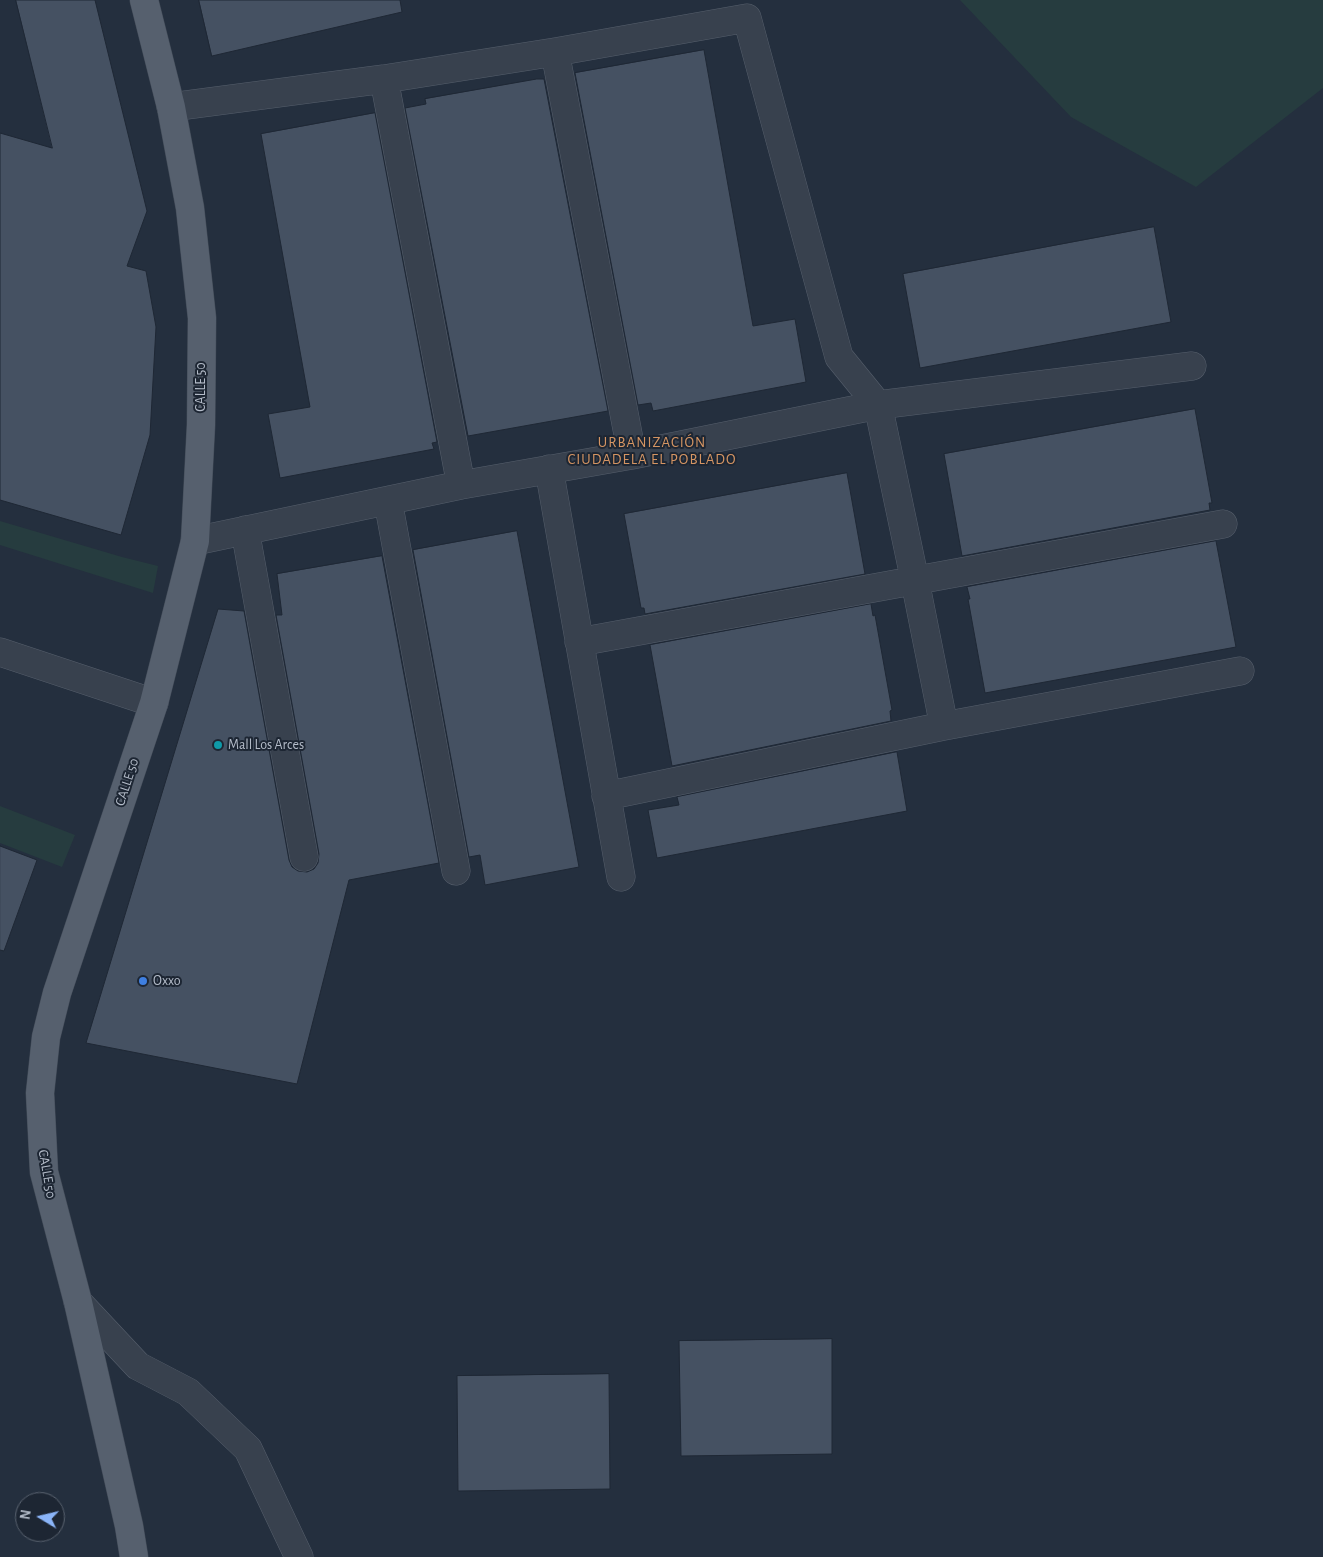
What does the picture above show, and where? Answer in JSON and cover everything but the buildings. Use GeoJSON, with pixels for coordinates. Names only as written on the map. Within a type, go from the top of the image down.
{"type":"FeatureCollection","features":[{"type":"Feature","properties":{"kind":"main road","name":"CALLE 50"},"geometry":{"type":"LineString","coordinates":[[134,1557],[129,1526],[78,1302],[44,1172],[40,1107],[46,1037],[57,993],[154,703],[195,541],[201,424],[202,318],[190,208],[171,107],[144,0]]}},
{"type":"Feature","properties":{"kind":"street"},"geometry":{"type":"LineString","coordinates":[[171,107],[384,79],[555,52],[746,18],[839,357],[878,405],[944,726]]}},
{"type":"Feature","properties":{"kind":"street"},"geometry":{"type":"LineString","coordinates":[[555,52],[632,455]]}},
{"type":"Feature","properties":{"kind":"street"},"geometry":{"type":"LineString","coordinates":[[384,79],[461,485]]}},
{"type":"Feature","properties":{"kind":"street"},"geometry":{"type":"LineString","coordinates":[[195,541],[461,485],[632,455],[878,405],[1192,366]]}},
{"type":"Feature","properties":{"kind":"street"},"geometry":{"type":"LineString","coordinates":[[549,469],[621,877]]}},
{"type":"Feature","properties":{"kind":"street"},"geometry":{"type":"LineString","coordinates":[[388,501],[456,871]]}},
{"type":"Feature","properties":{"kind":"street"},"geometry":{"type":"LineString","coordinates":[[579,642],[1223,524]]}},
{"type":"Feature","properties":{"kind":"street"},"geometry":{"type":"LineString","coordinates":[[245,530],[304,856]]}},
{"type":"Feature","properties":{"kind":"street"},"geometry":{"type":"LineString","coordinates":[[0,652],[154,703]]}},
{"type":"Feature","properties":{"kind":"street"},"geometry":{"type":"LineString","coordinates":[[606,796],[944,726],[1240,671]]}},
{"type":"Feature","properties":{"kind":"street"},"geometry":{"type":"LineString","coordinates":[[78,1302],[138,1366],[188,1392],[248,1449],[299,1557]]}},
{"type":"Feature","properties":{"kind":"green space"},"geometry":{"type":"Polygon","coordinates":[[[960,0],[1323,0],[1323,88],[1196,187],[1071,117],[960,0]]]}},
{"type":"Feature","properties":{"kind":"green space"},"geometry":{"type":"Polygon","coordinates":[[[0,521],[158,566],[153,593],[0,545],[0,521]]]}},
{"type":"Feature","properties":{"kind":"green space"},"geometry":{"type":"Polygon","coordinates":[[[0,806],[75,835],[62,867],[0,843],[0,806]]]}},
{"type":"Feature","properties":{"kind":"place","name":"Mall Los Arces"},"geometry":{"type":"Point","coordinates":[218,745]}},
{"type":"Feature","properties":{"kind":"place","name":"Oxxo"},"geometry":{"type":"Point","coordinates":[143,981]}},
{"type":"Feature","properties":{"kind":"district","name":"URBANIZACIÓN CIUDADELA EL POBLADO"},"geometry":{"type":"Point","coordinates":[652,450]}}]}
